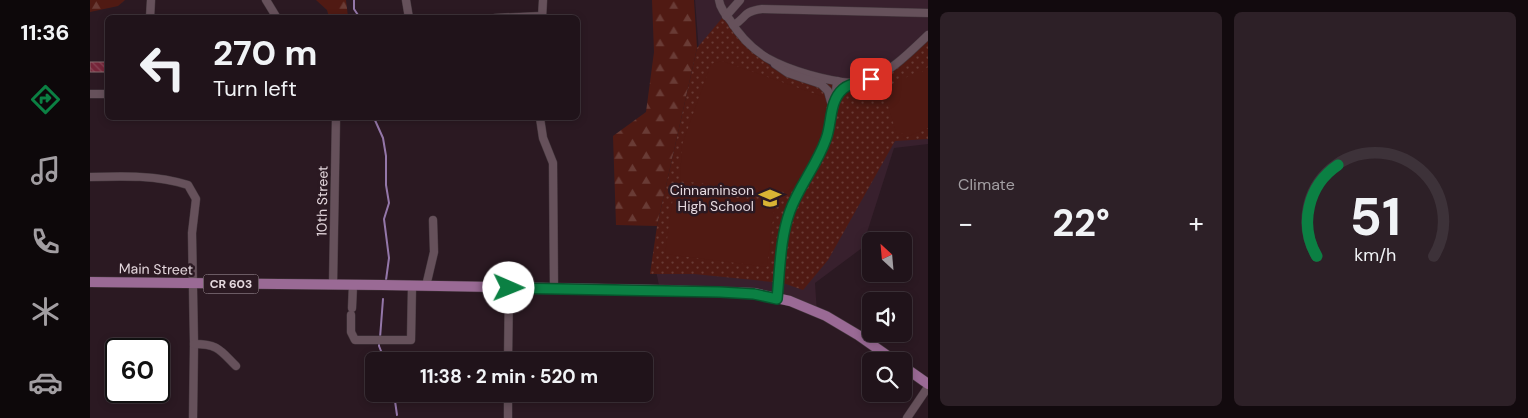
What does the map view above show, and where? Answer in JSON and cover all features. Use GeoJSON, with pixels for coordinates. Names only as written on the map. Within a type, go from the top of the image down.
{"type":"FeatureCollection","features":[{"type":"Feature","properties":{"kind":"main road","name":"Main Street"},"geometry":{"type":"LineString","coordinates":[[90,282],[412,286]]}},
{"type":"Feature","properties":{"kind":"main road","name":"CR 603"},"geometry":{"type":"LineString","coordinates":[[412,286],[747,293],[790,301],[826,316],[881,352]]}},
{"type":"Feature","properties":{"kind":"main road"},"geometry":{"type":"LineString","coordinates":[[912,373],[928,385]]}},
{"type":"Feature","properties":{"kind":"street"},"geometry":{"type":"LineString","coordinates":[[150,15],[151,0]]}},
{"type":"Feature","properties":{"kind":"street"},"geometry":{"type":"LineString","coordinates":[[266,0],[275,15]]}},
{"type":"Feature","properties":{"kind":"street"},"geometry":{"type":"LineString","coordinates":[[406,0],[408,15]]}},
{"type":"Feature","properties":{"kind":"street"},"geometry":{"type":"LineString","coordinates":[[542,15],[543,0]]}},
{"type":"Feature","properties":{"kind":"street"},"geometry":{"type":"LineString","coordinates":[[719,0],[726,16],[750,45],[783,71],[821,84],[826,89],[831,102],[834,103]]}},
{"type":"Feature","properties":{"kind":"street"},"geometry":{"type":"LineString","coordinates":[[726,16],[740,0]]}},
{"type":"Feature","properties":{"kind":"street"},"geometry":{"type":"LineString","coordinates":[[733,25],[738,23],[748,12],[762,9],[928,13]]}},
{"type":"Feature","properties":{"kind":"street"},"geometry":{"type":"LineString","coordinates":[[834,103],[842,89],[851,84],[877,77],[928,35]]}},
{"type":"Feature","properties":{"kind":"street"},"geometry":{"type":"LineString","coordinates":[[768,58],[803,72],[851,84]]}},
{"type":"Feature","properties":{"kind":"street"},"geometry":{"type":"LineString","coordinates":[[777,299],[784,232],[797,196],[824,146],[830,127],[834,103],[834,81]]}},
{"type":"Feature","properties":{"kind":"street"},"geometry":{"type":"LineString","coordinates":[[90,94],[105,94]]}},
{"type":"Feature","properties":{"kind":"street","name":"10th Street"},"geometry":{"type":"LineString","coordinates":[[333,285],[336,120]]}},
{"type":"Feature","properties":{"kind":"street"},"geometry":{"type":"LineString","coordinates":[[540,120],[543,138],[554,163],[554,288]]}},
{"type":"Feature","properties":{"kind":"street"},"geometry":{"type":"LineString","coordinates":[[90,177],[121,176],[169,179],[188,184],[196,199],[192,233],[194,344],[192,418],[199,418]]}},
{"type":"Feature","properties":{"kind":"street"},"geometry":{"type":"LineString","coordinates":[[426,286],[434,252],[433,220]]}},
{"type":"Feature","properties":{"kind":"street"},"geometry":{"type":"LineString","coordinates":[[353,285],[351,332],[356,340],[411,340],[412,286]]}},
{"type":"Feature","properties":{"kind":"street"},"geometry":{"type":"LineString","coordinates":[[508,352],[509,288]]}},
{"type":"Feature","properties":{"kind":"street"},"geometry":{"type":"LineString","coordinates":[[194,344],[207,344],[218,348],[236,366]]}},
{"type":"Feature","properties":{"kind":"street"},"geometry":{"type":"LineString","coordinates":[[906,418],[928,385]]}},
{"type":"Feature","properties":{"kind":"street"},"geometry":{"type":"LineString","coordinates":[[508,402],[508,418]]}},
{"type":"Feature","properties":{"kind":"shaded area","name":"Cinnaminson High School"},"geometry":{"type":"Polygon","coordinates":[[[695,0],[928,0],[928,144],[894,148],[867,232],[862,232],[862,248],[815,283],[817,313],[747,293],[660,290],[656,271],[699,52],[695,0]]]}},
{"type":"Feature","properties":{"kind":"green space"},"geometry":{"type":"Polygon","coordinates":[[[90,0],[125,0],[118,6],[90,12],[90,0]]]}},
{"type":"Feature","properties":{"kind":"green space"},"geometry":{"type":"Polygon","coordinates":[[[316,0],[346,0],[348,15],[328,15],[327,10],[316,0]]]}},
{"type":"Feature","properties":{"kind":"green space"},"geometry":{"type":"Polygon","coordinates":[[[652,0],[694,0],[697,48],[657,226],[616,225],[613,136],[646,112],[654,52],[652,0]]]}},
{"type":"Feature","properties":{"kind":"green space","name":"Cinnaminson High School"},"geometry":{"type":"Polygon","coordinates":[[[723,17],[772,68],[853,89],[886,77],[928,40],[928,139],[895,141],[828,260],[803,290],[783,283],[694,274],[650,274],[657,226],[697,48],[723,17]]]}},
{"type":"Feature","properties":{"kind":"green space"},"geometry":{"type":"Polygon","coordinates":[[[722,61],[827,98],[823,132],[808,168],[788,192],[680,181],[682,145],[711,64],[722,61]]]}},
{"type":"Feature","properties":{"kind":"green space"},"geometry":{"type":"Polygon","coordinates":[[[928,67],[928,128],[904,138],[902,133],[897,135],[883,89],[921,70],[922,72],[928,67]]]}},
{"type":"Feature","properties":{"kind":"green space"},"geometry":{"type":"Polygon","coordinates":[[[674,190],[775,203],[767,267],[665,254],[674,190]]]}},
{"type":"Feature","properties":{"kind":"building"},"geometry":{"type":"Polygon","coordinates":[[[90,62],[105,62],[105,72],[90,72],[90,62]]]}},
{"type":"Feature","properties":{"kind":"waterway"},"geometry":{"type":"LineString","coordinates":[[354,0],[354,9],[358,15]]}},
{"type":"Feature","properties":{"kind":"waterway"},"geometry":{"type":"LineString","coordinates":[[375,120],[383,138],[386,156],[386,185],[389,203],[384,219],[389,258],[386,280]]}},
{"type":"Feature","properties":{"kind":"waterway"},"geometry":{"type":"LineString","coordinates":[[380,338],[383,299]]}},
{"type":"Feature","properties":{"kind":"waterway"},"geometry":{"type":"LineString","coordinates":[[379,342],[381,352]]}},
{"type":"Feature","properties":{"kind":"waterway"},"geometry":{"type":"LineString","coordinates":[[395,402],[397,415]]}},
{"type":"Feature","properties":{"kind":"place","name":"Cinnaminson High School"},"geometry":{"type":"Point","coordinates":[770,198]}},
{"type":"Feature","properties":{"kind":"route"},"geometry":{"type":"LineString","coordinates":[[509,288],[720,292],[754,294],[777,299],[784,232],[788,217],[824,146],[832,118],[833,104],[842,89],[851,84],[871,79]]}}]}
